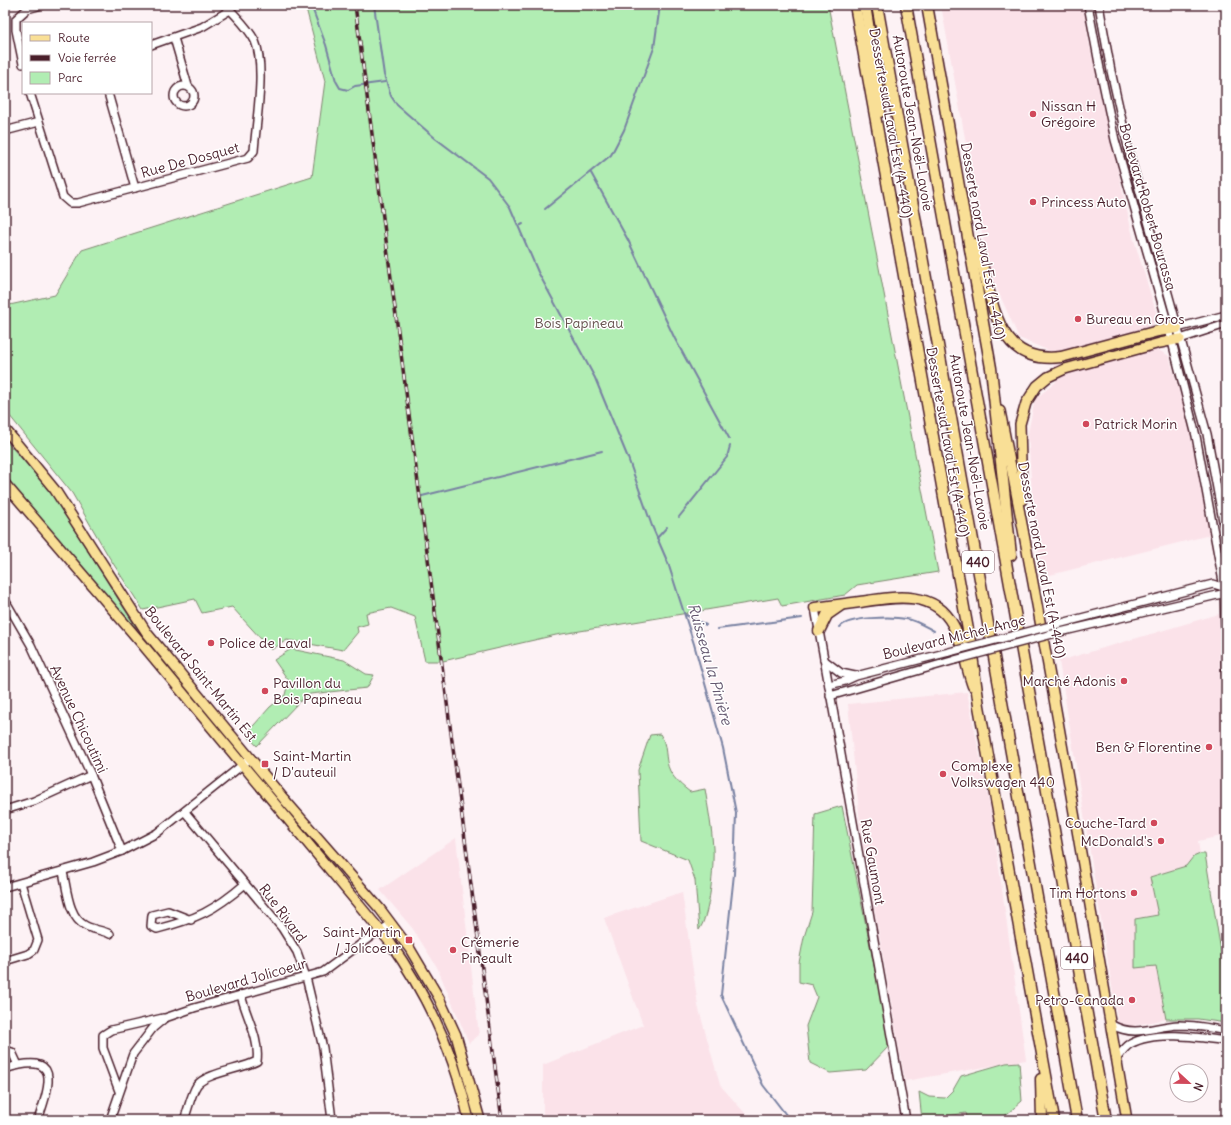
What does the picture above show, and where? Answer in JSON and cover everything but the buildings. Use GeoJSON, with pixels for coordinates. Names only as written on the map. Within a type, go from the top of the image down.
{"type":"FeatureCollection","features":[{"type":"Feature","properties":{"kind":"highway","name":"Desserte sud Laval Est (A-440)"},"geometry":{"type":"LineString","coordinates":[[856,5],[1054,1120]]}},
{"type":"Feature","properties":{"kind":"highway"},"geometry":{"type":"LineString","coordinates":[[865,5],[880,99],[881,144]]}},
{"type":"Feature","properties":{"kind":"highway","name":"Autoroute Jean-Noël-Lavoie"},"geometry":{"type":"LineString","coordinates":[[877,5],[1077,1120]]}},
{"type":"Feature","properties":{"kind":"highway","name":"Autoroute Jean-Noël-Lavoie"},"geometry":{"type":"LineString","coordinates":[[906,5],[1106,1120]]}},
{"type":"Feature","properties":{"kind":"highway","name":"Desserte nord Laval Est (A-440)"},"geometry":{"type":"LineString","coordinates":[[927,5],[991,368]]}},
{"type":"Feature","properties":{"kind":"highway"},"geometry":{"type":"LineString","coordinates":[[964,212],[1000,324],[1009,340],[1022,352],[1041,358],[1061,357],[1173,329]]}},
{"type":"Feature","properties":{"kind":"highway"},"geometry":{"type":"LineString","coordinates":[[991,368],[1021,646]]}},
{"type":"Feature","properties":{"kind":"highway"},"geometry":{"type":"LineString","coordinates":[[815,608],[903,596],[915,598],[934,605],[947,616],[956,631],[980,706]]}},
{"type":"Feature","properties":{"kind":"highway"},"geometry":{"type":"LineString","coordinates":[[819,631],[827,615],[841,604]]}},
{"type":"Feature","properties":{"kind":"highway"},"geometry":{"type":"LineString","coordinates":[[1041,1048],[1042,1120]]}},
{"type":"Feature","properties":{"kind":"main road"},"geometry":{"type":"LineString","coordinates":[[1024,533],[1019,430],[1024,408],[1034,390],[1044,380],[1060,371],[1175,340]]}},
{"type":"Feature","properties":{"kind":"main road","name":"Desserte nord Laval Est (A-440)"},"geometry":{"type":"LineString","coordinates":[[991,368],[1024,533],[1112,1025],[1127,1120]]}},
{"type":"Feature","properties":{"kind":"main road","name":"Boulevard Saint-Martin Est"},"geometry":{"type":"LineString","coordinates":[[5,429],[55,490],[136,618],[176,669],[391,924],[422,968],[452,1024],[472,1087],[480,1120]]}},
{"type":"Feature","properties":{"kind":"main road","name":"Boulevard Saint-Martin Est"},"geometry":{"type":"LineString","coordinates":[[5,484],[381,930],[410,970],[435,1017],[456,1068],[469,1120]]}},
{"type":"Feature","properties":{"kind":"main road"},"geometry":{"type":"LineString","coordinates":[[168,676],[176,669]]}},
{"type":"Feature","properties":{"kind":"main road"},"geometry":{"type":"LineString","coordinates":[[204,720],[211,710]]}},
{"type":"Feature","properties":{"kind":"street"},"geometry":{"type":"LineString","coordinates":[[22,59],[16,30],[16,19],[27,9],[42,5]]}},
{"type":"Feature","properties":{"kind":"street","name":"Boulevard Robert Bourassa"},"geometry":{"type":"LineString","coordinates":[[1088,5],[1098,63],[1116,140],[1173,329]]}},
{"type":"Feature","properties":{"kind":"street","name":"Boulevard Robert Bourassa"},"geometry":{"type":"LineString","coordinates":[[1098,5],[1110,71],[1173,329],[1196,436],[1225,590],[1226,675]]}},
{"type":"Feature","properties":{"kind":"street"},"geometry":{"type":"LineString","coordinates":[[152,45],[202,27],[228,7]]}},
{"type":"Feature","properties":{"kind":"street","name":"Rue De Dosquet"},"geometry":{"type":"LineString","coordinates":[[39,122],[63,197],[70,203],[78,204],[248,158],[254,151],[260,71],[258,51],[248,31],[228,7]]}},
{"type":"Feature","properties":{"kind":"street"},"geometry":{"type":"LineString","coordinates":[[174,38],[188,86]]}},
{"type":"Feature","properties":{"kind":"street"},"geometry":{"type":"LineString","coordinates":[[5,131],[39,122],[30,94]]}},
{"type":"Feature","properties":{"kind":"street"},"geometry":{"type":"LineString","coordinates":[[108,94],[135,188]]}},
{"type":"Feature","properties":{"kind":"street"},"geometry":{"type":"LineString","coordinates":[[1173,329],[1226,315]]}},
{"type":"Feature","properties":{"kind":"street"},"geometry":{"type":"LineString","coordinates":[[1175,340],[1226,324]]}},
{"type":"Feature","properties":{"kind":"street","name":"Boulevard Robert Bourassa"},"geometry":{"type":"LineString","coordinates":[[1175,340],[1207,434],[1226,537]]}},
{"type":"Feature","properties":{"kind":"street","name":"Boulevard Michel-Ange"},"geometry":{"type":"LineString","coordinates":[[829,685],[845,681],[856,676],[1213,584],[1225,590]]}},
{"type":"Feature","properties":{"kind":"street","name":"Boulevard Michel-Ange"},"geometry":{"type":"LineString","coordinates":[[830,696],[955,660],[1225,590]]}},
{"type":"Feature","properties":{"kind":"street","name":"Avenue Chicoutimi"},"geometry":{"type":"LineString","coordinates":[[5,600],[31,644],[91,775],[122,851]]}},
{"type":"Feature","properties":{"kind":"street","name":"Rue Gaumont"},"geometry":{"type":"LineString","coordinates":[[815,608],[906,1120]]}},
{"type":"Feature","properties":{"kind":"street"},"geometry":{"type":"LineString","coordinates":[[824,660],[841,673],[856,676]]}},
{"type":"Feature","properties":{"kind":"street"},"geometry":{"type":"LineString","coordinates":[[5,887],[63,872],[122,851],[157,834],[251,758]]}},
{"type":"Feature","properties":{"kind":"street"},"geometry":{"type":"LineString","coordinates":[[5,810],[34,801],[91,775]]}},
{"type":"Feature","properties":{"kind":"street","name":"Rue Rivard"},"geometry":{"type":"LineString","coordinates":[[185,812],[287,935],[299,956],[306,977],[324,1053],[332,1119]]}},
{"type":"Feature","properties":{"kind":"street"},"geometry":{"type":"LineString","coordinates":[[63,872],[70,906],[77,918],[86,926],[101,929],[110,934]]}},
{"type":"Feature","properties":{"kind":"street"},"geometry":{"type":"LineString","coordinates":[[5,961],[28,954],[34,950],[38,940],[21,883]]}},
{"type":"Feature","properties":{"kind":"street"},"geometry":{"type":"LineString","coordinates":[[191,920],[168,911],[152,915],[150,920],[151,926],[156,929],[191,920],[223,903],[245,884]]}},
{"type":"Feature","properties":{"kind":"street","name":"Boulevard Jolicoeur"},"geometry":{"type":"LineString","coordinates":[[119,1091],[103,1048],[103,1035],[111,1030],[165,1018],[306,977],[328,969],[391,924]]}},
{"type":"Feature","properties":{"kind":"street"},"geometry":{"type":"LineString","coordinates":[[184,1120],[197,1085],[204,1079],[250,1065],[257,1061],[258,1053],[241,995]]}},
{"type":"Feature","properties":{"kind":"street","name":"Boulevard Jolicoeur"},"geometry":{"type":"LineString","coordinates":[[110,1120],[133,1054],[153,1028],[165,1018]]}},
{"type":"Feature","properties":{"kind":"street"},"geometry":{"type":"LineString","coordinates":[[1112,1025],[1121,1030],[1132,1032],[1177,1025],[1226,1031]]}},
{"type":"Feature","properties":{"kind":"street"},"geometry":{"type":"LineString","coordinates":[[1117,1058],[1130,1044],[1156,1038],[1185,1035],[1226,1041]]}},
{"type":"Feature","properties":{"kind":"street"},"geometry":{"type":"LineString","coordinates":[[5,1050],[12,1052],[18,1064]]}},
{"type":"Feature","properties":{"kind":"street"},"geometry":{"type":"LineString","coordinates":[[5,1069],[18,1064],[34,1062],[41,1064],[48,1072],[49,1081],[38,1120]]}},
{"type":"Feature","properties":{"kind":"street"},"geometry":{"type":"LineString","coordinates":[[323,1120],[332,1119]]}},
{"type":"Feature","properties":{"kind":"shaded area"},"geometry":{"type":"Polygon","coordinates":[[[941,5],[1083,5],[1089,42],[1133,237],[1157,315],[1152,326],[1158,350],[1169,356],[1188,422],[1210,535],[1042,577],[1033,508],[1028,433],[1035,399],[1056,382],[1052,352],[1019,338],[989,271],[941,5]]]}},
{"type":"Feature","properties":{"kind":"shaded area"},"geometry":{"type":"Polygon","coordinates":[[[1219,614],[1220,684],[1226,708],[1226,835],[1198,841],[1200,854],[1193,857],[1186,866],[1150,877],[1158,915],[1135,918],[1136,968],[1156,966],[1166,1019],[1132,1026],[1122,1024],[1118,1023],[1059,661],[1219,614]]]}},
{"type":"Feature","properties":{"kind":"shaded area"},"geometry":{"type":"Polygon","coordinates":[[[967,692],[991,811],[1026,1060],[905,1081],[861,832],[848,704],[967,692]]]}},
{"type":"Feature","properties":{"kind":"shaded area"},"geometry":{"type":"Polygon","coordinates":[[[456,838],[479,1035],[469,1043],[437,967],[413,929],[380,890],[456,838]]]}},
{"type":"Feature","properties":{"kind":"shaded area"},"geometry":{"type":"Polygon","coordinates":[[[682,892],[698,1006],[720,1085],[751,1120],[543,1120],[543,1065],[643,1025],[604,918],[682,892]]]}},
{"type":"Feature","properties":{"kind":"green space","name":"Bois Papineau"},"geometry":{"type":"Polygon","coordinates":[[[301,5],[828,5],[938,572],[857,585],[845,595],[782,606],[778,598],[556,635],[443,661],[425,661],[415,617],[391,608],[366,613],[368,624],[357,627],[358,632],[343,650],[287,640],[271,650],[232,607],[202,613],[195,599],[143,610],[109,557],[72,493],[5,410],[5,306],[55,295],[82,250],[312,177],[325,81],[307,12],[301,5]]]}},
{"type":"Feature","properties":{"kind":"green space"},"geometry":{"type":"Polygon","coordinates":[[[5,440],[48,488],[137,629],[125,619],[5,476],[5,440]]]}},
{"type":"Feature","properties":{"kind":"green space"},"geometry":{"type":"Polygon","coordinates":[[[291,649],[344,660],[366,674],[374,675],[367,688],[310,694],[299,702],[257,746],[246,734],[270,707],[285,695],[287,687],[293,687],[274,660],[291,649]]]}},
{"type":"Feature","properties":{"kind":"green space"},"geometry":{"type":"Polygon","coordinates":[[[660,734],[664,743],[668,766],[674,777],[690,792],[705,789],[712,833],[713,867],[709,902],[703,923],[699,930],[695,880],[688,860],[641,841],[638,770],[650,735],[660,734]]]}},
{"type":"Feature","properties":{"kind":"green space"},"geometry":{"type":"Polygon","coordinates":[[[842,806],[890,1045],[866,1070],[830,1073],[810,1063],[806,1026],[817,997],[812,985],[799,982],[799,963],[804,937],[812,912],[815,814],[842,806]]]}},
{"type":"Feature","properties":{"kind":"green space"},"geometry":{"type":"Polygon","coordinates":[[[1200,854],[1205,854],[1226,982],[1226,1023],[1198,1019],[1166,1019],[1156,966],[1135,968],[1135,919],[1158,915],[1150,877],[1186,866],[1193,857],[1200,854]]]}},
{"type":"Feature","properties":{"kind":"green space"},"geometry":{"type":"Polygon","coordinates":[[[1019,1062],[1022,1101],[1000,1120],[968,1120],[966,1113],[922,1120],[919,1092],[929,1097],[945,1098],[953,1090],[961,1076],[1006,1063],[1019,1062]]]}},
{"type":"Feature","properties":{"kind":"waterway"},"geometry":{"type":"LineString","coordinates":[[311,5],[326,45],[336,81],[340,88],[348,90],[355,86],[385,82]]}},
{"type":"Feature","properties":{"kind":"waterway","name":"Ruisseau la Pinière"},"geometry":{"type":"LineString","coordinates":[[374,5],[384,75],[391,96],[397,105],[435,138],[488,178],[510,207],[538,272],[595,378],[628,458],[652,526],[668,563],[694,644],[723,748],[736,813],[734,874],[721,995],[763,1085],[790,1120]]}},
{"type":"Feature","properties":{"kind":"waterway"},"geometry":{"type":"LineString","coordinates":[[545,209],[611,155],[624,130],[654,48],[660,5]]}},
{"type":"Feature","properties":{"kind":"waterway"},"geometry":{"type":"LineString","coordinates":[[591,173],[628,240],[675,339],[729,438]]}},
{"type":"Feature","properties":{"kind":"waterway","name":"Ruisseau la Pinière"},"geometry":{"type":"LineString","coordinates":[[519,226],[523,224]]}},
{"type":"Feature","properties":{"kind":"waterway"},"geometry":{"type":"LineString","coordinates":[[679,517],[727,457],[730,446]]}},
{"type":"Feature","properties":{"kind":"waterway"},"geometry":{"type":"LineString","coordinates":[[422,496],[602,451]]}},
{"type":"Feature","properties":{"kind":"waterway"},"geometry":{"type":"LineString","coordinates":[[657,538],[667,527]]}},
{"type":"Feature","properties":{"kind":"waterway"},"geometry":{"type":"LineString","coordinates":[[686,615],[706,625]]}},
{"type":"Feature","properties":{"kind":"waterway"},"geometry":{"type":"LineString","coordinates":[[718,629],[802,618]]}},
{"type":"Feature","properties":{"kind":"waterway"},"geometry":{"type":"LineString","coordinates":[[840,627],[852,621],[861,619],[900,618],[921,624],[934,631]]}},
{"type":"Feature","properties":{"kind":"railway"},"geometry":{"type":"LineString","coordinates":[[355,5],[502,1120]]}},
{"type":"Feature","properties":{"kind":"place","name":"Nissan H Grégoire"},"geometry":{"type":"Point","coordinates":[1033,114]}},
{"type":"Feature","properties":{"kind":"place","name":"Princess Auto"},"geometry":{"type":"Point","coordinates":[1033,202]}},
{"type":"Feature","properties":{"kind":"place","name":"Bureau en Gros"},"geometry":{"type":"Point","coordinates":[1078,319]}},
{"type":"Feature","properties":{"kind":"place","name":"Patrick Morin"},"geometry":{"type":"Point","coordinates":[1086,424]}},
{"type":"Feature","properties":{"kind":"place","name":"Police de Laval"},"geometry":{"type":"Point","coordinates":[211,643]}},
{"type":"Feature","properties":{"kind":"place","name":"Marché Adonis"},"geometry":{"type":"Point","coordinates":[1124,681]}},
{"type":"Feature","properties":{"kind":"place","name":"Pavillon du Bois Papineau"},"geometry":{"type":"Point","coordinates":[265,691]}},
{"type":"Feature","properties":{"kind":"place","name":"Ben & Florentine"},"geometry":{"type":"Point","coordinates":[1209,747]}},
{"type":"Feature","properties":{"kind":"place","name":"Saint-Martin / D'auteuil"},"geometry":{"type":"Point","coordinates":[265,764]}},
{"type":"Feature","properties":{"kind":"place","name":"Complexe Volkswagen 440"},"geometry":{"type":"Point","coordinates":[943,774]}},
{"type":"Feature","properties":{"kind":"place","name":"Couche-Tard"},"geometry":{"type":"Point","coordinates":[1154,823]}},
{"type":"Feature","properties":{"kind":"place","name":"McDonald's"},"geometry":{"type":"Point","coordinates":[1161,841]}},
{"type":"Feature","properties":{"kind":"place","name":"Tim Hortons"},"geometry":{"type":"Point","coordinates":[1134,893]}},
{"type":"Feature","properties":{"kind":"place","name":"Saint-Martin / Jolicoeur"},"geometry":{"type":"Point","coordinates":[409,940]}},
{"type":"Feature","properties":{"kind":"place","name":"Crémerie Pineault"},"geometry":{"type":"Point","coordinates":[453,950]}},
{"type":"Feature","properties":{"kind":"place","name":"Petro-Canada"},"geometry":{"type":"Point","coordinates":[1132,1000]}}]}
